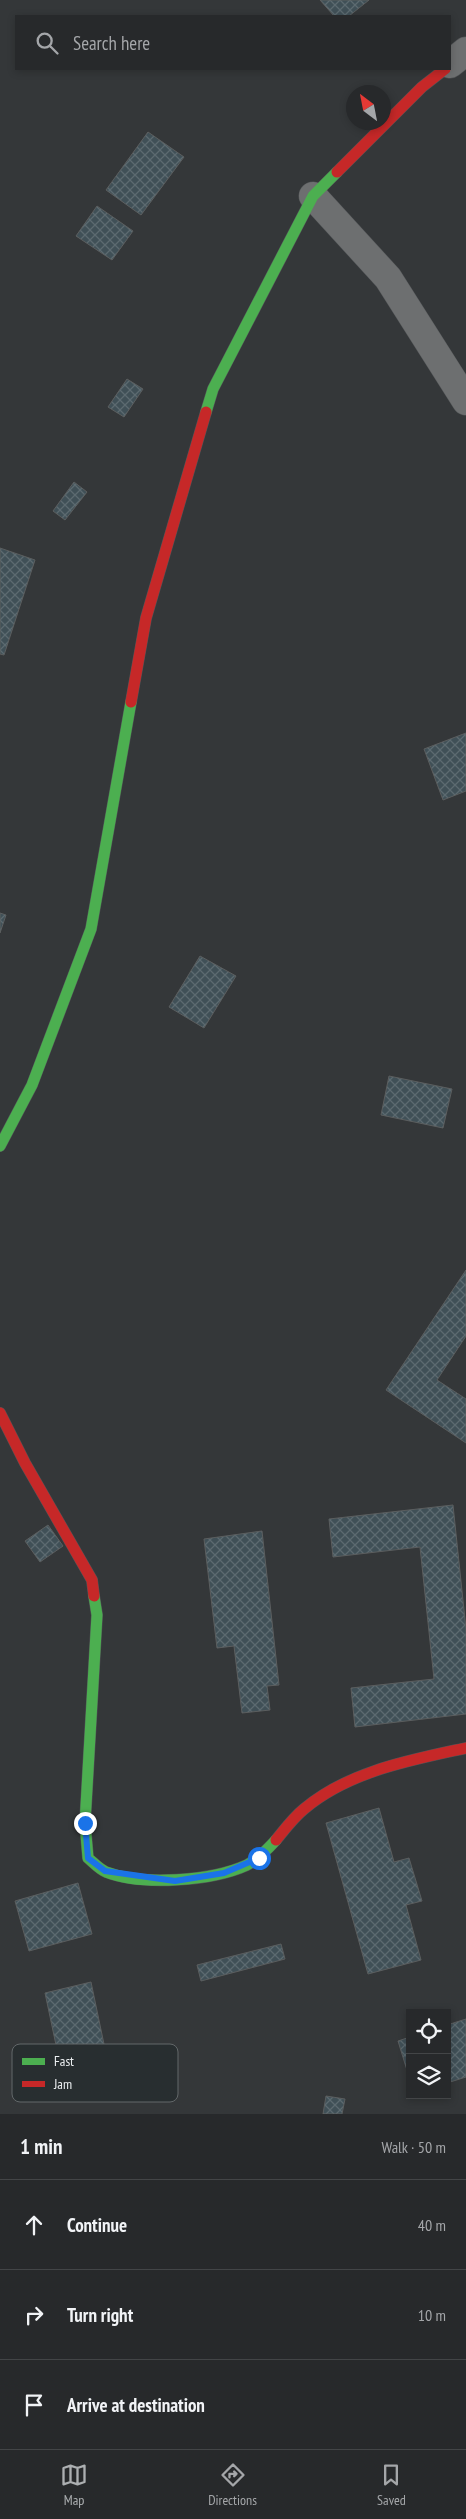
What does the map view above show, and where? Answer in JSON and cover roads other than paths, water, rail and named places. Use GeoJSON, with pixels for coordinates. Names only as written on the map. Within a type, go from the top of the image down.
{"type":"FeatureCollection","features":[{"type":"Feature","properties":{"kind":"street"},"geometry":{"type":"LineString","coordinates":[[451,63],[466,51]]}},
{"type":"Feature","properties":{"kind":"street"},"geometry":{"type":"LineString","coordinates":[[0,1146],[32,1084],[91,929],[146,618],[213,389],[313,196],[422,87],[444,70]]}},
{"type":"Feature","properties":{"kind":"street"},"geometry":{"type":"LineString","coordinates":[[313,196],[388,278],[466,400]]}},
{"type":"Feature","properties":{"kind":"street"},"geometry":{"type":"LineString","coordinates":[[0,1413],[24,1463],[92,1580],[97,1615],[85,1823],[88,1858],[105,1871],[175,1881],[224,1873],[259,1858],[309,1804],[349,1782],[390,1765],[466,1748]]}}]}
